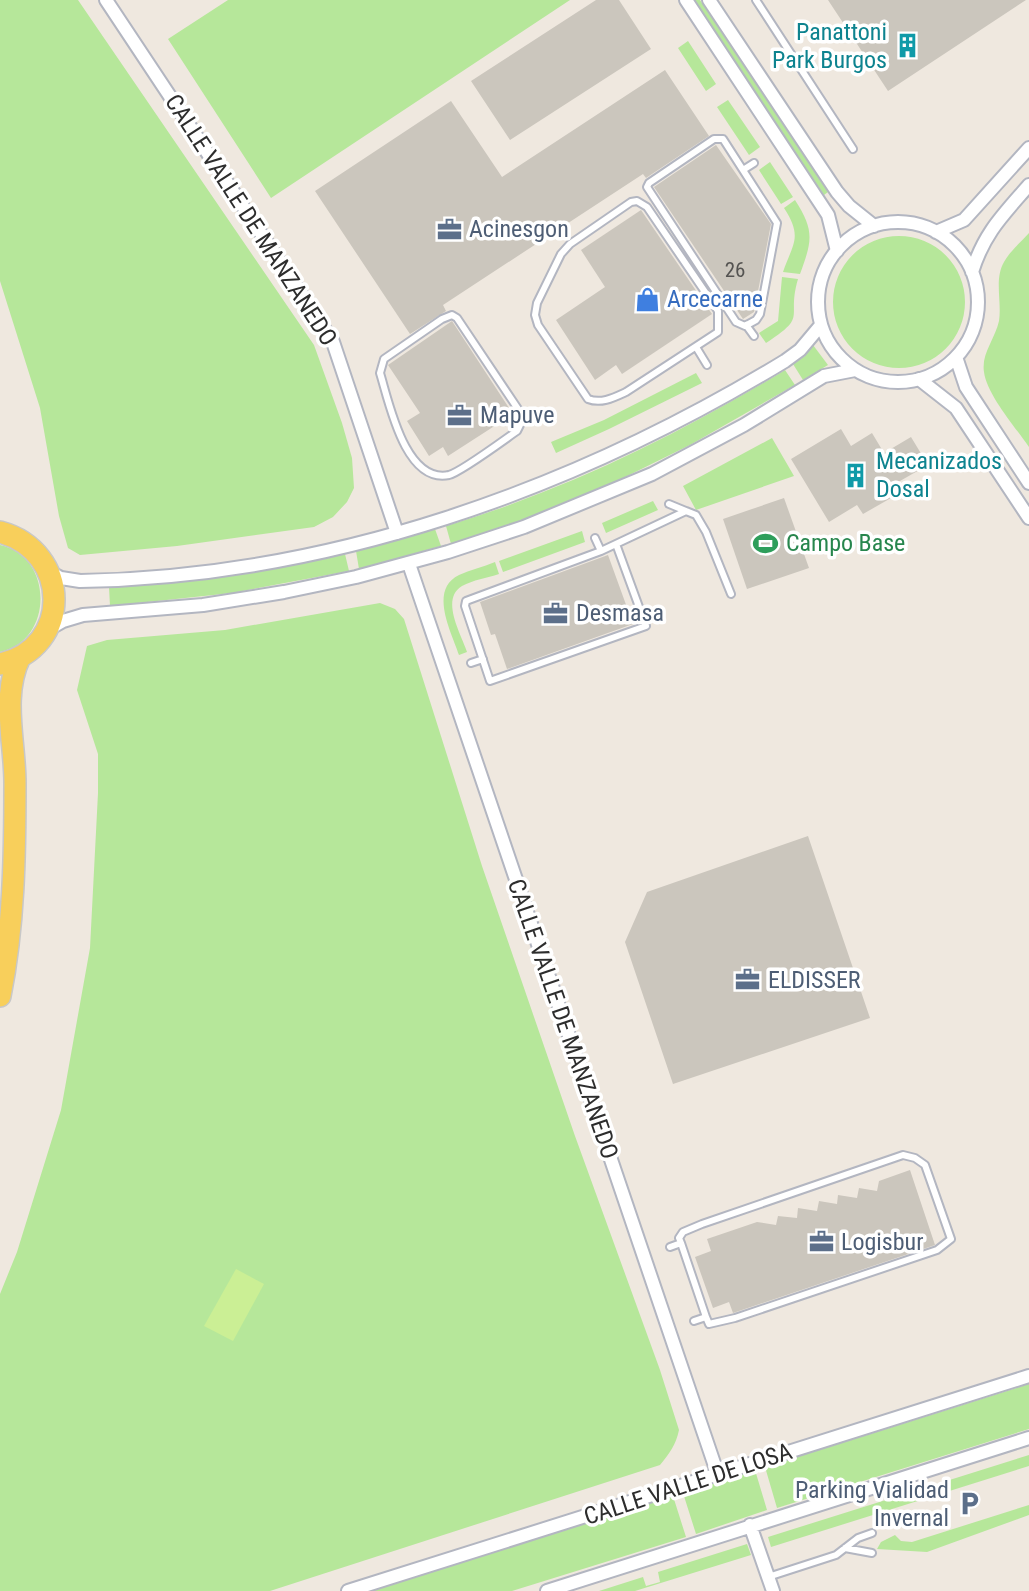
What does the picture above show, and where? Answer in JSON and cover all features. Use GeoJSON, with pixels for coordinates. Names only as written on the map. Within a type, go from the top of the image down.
{"type":"FeatureCollection","features":[{"type":"Feature","properties":{"kind":"main road"},"geometry":{"type":"LineString","coordinates":[[0,664],[20,657],[35,646],[46,630],[54,601],[49,572],[41,558],[30,546],[1,532]]}},
{"type":"Feature","properties":{"kind":"main road"},"geometry":{"type":"LineString","coordinates":[[0,996],[12,910],[15,857],[15,777],[10,687],[20,657]]}},
{"type":"Feature","properties":{"kind":"street","name":"CALLE VALLE DE MANZANEDO"},"geometry":{"type":"LineString","coordinates":[[106,0],[333,342],[397,533]]}},
{"type":"Feature","properties":{"kind":"street"},"geometry":{"type":"LineString","coordinates":[[686,0],[828,215],[836,251]]}},
{"type":"Feature","properties":{"kind":"street"},"geometry":{"type":"LineString","coordinates":[[709,0],[836,192],[874,226]]}},
{"type":"Feature","properties":{"kind":"street"},"geometry":{"type":"LineString","coordinates":[[936,233],[964,220],[1029,148]]}},
{"type":"Feature","properties":{"kind":"street"},"geometry":{"type":"LineString","coordinates":[[971,272],[983,241],[1029,185]]}},
{"type":"Feature","properties":{"kind":"street"},"geometry":{"type":"LineString","coordinates":[[887,223],[912,224],[936,233],[951,243],[963,256],[971,272],[978,300],[969,338],[956,357],[939,371],[919,379],[897,382],[875,379],[855,370],[840,358],[828,343],[821,325],[818,303],[821,281],[836,251],[860,232],[874,226],[887,223]]}},
{"type":"Feature","properties":{"kind":"street"},"geometry":{"type":"LineString","coordinates":[[49,572],[61,578],[80,581],[195,573],[284,559],[397,533],[513,496],[669,428],[738,390],[795,355],[821,325]]}},
{"type":"Feature","properties":{"kind":"street"},"geometry":{"type":"LineString","coordinates":[[956,357],[966,387],[1029,483]]}},
{"type":"Feature","properties":{"kind":"street"},"geometry":{"type":"LineString","coordinates":[[46,630],[83,615],[189,607],[334,582],[409,564],[499,536],[652,474],[709,444],[824,376],[855,370]]}},
{"type":"Feature","properties":{"kind":"street"},"geometry":{"type":"LineString","coordinates":[[919,379],[956,408],[1029,518]]}},
{"type":"Feature","properties":{"kind":"street","name":"CALLE VALLE DE MANZANEDO"},"geometry":{"type":"LineString","coordinates":[[409,564],[718,1475]]}},
{"type":"Feature","properties":{"kind":"street","name":"CALLE VALLE DE LOSA"},"geometry":{"type":"LineString","coordinates":[[348,1591],[1029,1376]]}},
{"type":"Feature","properties":{"kind":"street"},"geometry":{"type":"LineString","coordinates":[[547,1591],[1029,1438]]}},
{"type":"Feature","properties":{"kind":"street"},"geometry":{"type":"LineString","coordinates":[[750,1525],[773,1591]]}},
{"type":"Feature","properties":{"kind":"lane"},"geometry":{"type":"LineString","coordinates":[[756,0],[853,149]]}},
{"type":"Feature","properties":{"kind":"lane"},"geometry":{"type":"LineString","coordinates":[[746,325],[760,314],[778,228],[723,139],[714,139],[647,187],[736,322],[746,325],[754,336]]}},
{"type":"Feature","properties":{"kind":"lane"},"geometry":{"type":"LineString","coordinates":[[743,170],[754,163]]}},
{"type":"Feature","properties":{"kind":"lane"},"geometry":{"type":"LineString","coordinates":[[638,201],[647,206],[718,311],[718,332],[696,347],[626,393],[597,402],[588,399],[538,325],[535,315],[537,303],[561,254],[570,244],[631,202],[638,201]]}},
{"type":"Feature","properties":{"kind":"lane"},"geometry":{"type":"LineString","coordinates":[[452,316],[457,318],[517,410],[520,425],[517,431],[451,475],[436,475],[423,469],[405,448],[382,388],[380,373],[384,359],[442,319],[452,316]]}},
{"type":"Feature","properties":{"kind":"lane"},"geometry":{"type":"LineString","coordinates":[[696,347],[707,365]]}},
{"type":"Feature","properties":{"kind":"lane"},"geometry":{"type":"LineString","coordinates":[[669,504],[696,515],[706,532],[731,594]]}},
{"type":"Feature","properties":{"kind":"lane"},"geometry":{"type":"LineString","coordinates":[[616,544],[646,626],[490,681],[465,606],[466,601],[601,551],[686,511]]}},
{"type":"Feature","properties":{"kind":"lane"},"geometry":{"type":"LineString","coordinates":[[595,538],[601,551]]}},
{"type":"Feature","properties":{"kind":"lane"},"geometry":{"type":"LineString","coordinates":[[471,663],[483,659]]}},
{"type":"Feature","properties":{"kind":"lane"},"geometry":{"type":"LineString","coordinates":[[903,1155],[915,1158],[925,1165],[951,1239],[937,1250],[714,1324],[709,1324],[706,1317],[681,1243],[679,1238],[683,1232],[702,1224],[903,1155]]}},
{"type":"Feature","properties":{"kind":"lane"},"geometry":{"type":"LineString","coordinates":[[670,1247],[681,1243]]}},
{"type":"Feature","properties":{"kind":"lane"},"geometry":{"type":"LineString","coordinates":[[694,1321],[706,1317]]}},
{"type":"Feature","properties":{"kind":"lane"},"geometry":{"type":"LineString","coordinates":[[768,1577],[836,1555],[858,1538],[872,1533]]}},
{"type":"Feature","properties":{"kind":"lane"},"geometry":{"type":"LineString","coordinates":[[845,1548],[872,1553]]}},
{"type":"Feature","properties":{"kind":"green space"},"geometry":{"type":"Polygon","coordinates":[[[0,0],[78,0],[314,345],[352,458],[354,488],[347,502],[333,517],[314,527],[177,546],[80,555],[68,548],[59,516],[40,408],[0,281],[0,0]]]}},
{"type":"Feature","properties":{"kind":"green space"},"geometry":{"type":"Polygon","coordinates":[[[228,0],[570,0],[271,198],[168,39],[228,0]]]}},
{"type":"Feature","properties":{"kind":"green space"},"geometry":{"type":"Polygon","coordinates":[[[694,0],[700,0],[828,192],[824,195],[694,0]]]}},
{"type":"Feature","properties":{"kind":"green space"},"geometry":{"type":"Polygon","coordinates":[[[688,41],[716,84],[706,91],[678,48],[688,41]]]}},
{"type":"Feature","properties":{"kind":"green space"},"geometry":{"type":"Polygon","coordinates":[[[728,100],[760,147],[749,155],[717,107],[728,100]]]}},
{"type":"Feature","properties":{"kind":"green space"},"geometry":{"type":"Polygon","coordinates":[[[770,162],[793,197],[781,204],[759,170],[770,162]]]}},
{"type":"Feature","properties":{"kind":"green space"},"geometry":{"type":"Polygon","coordinates":[[[795,200],[806,220],[810,236],[800,274],[783,272],[793,247],[795,233],[784,208],[795,200]]]}},
{"type":"Feature","properties":{"kind":"green space"},"geometry":{"type":"Polygon","coordinates":[[[1029,233],[1029,447],[990,391],[984,365],[999,321],[1001,269],[1009,254],[1029,233]]]}},
{"type":"Feature","properties":{"kind":"green space"},"geometry":{"type":"Polygon","coordinates":[[[899,236],[924,241],[946,255],[960,277],[965,302],[960,327],[946,349],[924,363],[899,368],[874,363],[852,349],[838,327],[833,302],[838,277],[852,255],[874,241],[899,236]]]}},
{"type":"Feature","properties":{"kind":"green space"},"geometry":{"type":"Polygon","coordinates":[[[782,277],[798,279],[794,316],[787,327],[766,343],[759,333],[778,321],[782,277]]]}},
{"type":"Feature","properties":{"kind":"green space"},"geometry":{"type":"Polygon","coordinates":[[[813,345],[828,365],[803,380],[793,364],[805,356],[813,345]]]}},
{"type":"Feature","properties":{"kind":"green space"},"geometry":{"type":"Polygon","coordinates":[[[785,370],[795,385],[690,445],[609,485],[525,520],[451,544],[446,526],[535,496],[620,459],[704,417],[785,370]]]}},
{"type":"Feature","properties":{"kind":"green space"},"geometry":{"type":"Polygon","coordinates":[[[696,373],[702,383],[556,453],[551,442],[604,420],[696,373]]]}},
{"type":"Feature","properties":{"kind":"green space"},"geometry":{"type":"Polygon","coordinates":[[[772,438],[794,476],[696,510],[683,486],[772,438]]]}},
{"type":"Feature","properties":{"kind":"green space"},"geometry":{"type":"Polygon","coordinates":[[[653,501],[658,510],[606,533],[602,523],[653,501]]]}},
{"type":"Feature","properties":{"kind":"green space"},"geometry":{"type":"Polygon","coordinates":[[[435,529],[441,546],[359,569],[356,551],[435,529]]]}},
{"type":"Feature","properties":{"kind":"green space"},"geometry":{"type":"Polygon","coordinates":[[[582,531],[585,542],[503,572],[499,561],[582,531]]]}},
{"type":"Feature","properties":{"kind":"green space"},"geometry":{"type":"Polygon","coordinates":[[[0,545],[18,552],[30,565],[38,581],[40,598],[38,616],[30,632],[18,645],[0,652],[0,545]]]}},
{"type":"Feature","properties":{"kind":"green space"},"geometry":{"type":"Polygon","coordinates":[[[345,554],[349,571],[232,593],[110,606],[109,587],[225,576],[345,554]]]}},
{"type":"Feature","properties":{"kind":"green space"},"geometry":{"type":"Polygon","coordinates":[[[495,562],[499,574],[462,586],[453,599],[454,617],[467,652],[459,655],[445,612],[445,591],[450,582],[459,575],[495,562]]]}},
{"type":"Feature","properties":{"kind":"green space"},"geometry":{"type":"Polygon","coordinates":[[[380,603],[395,609],[404,619],[482,866],[575,1136],[660,1370],[679,1430],[676,1440],[660,1465],[270,1591],[0,1591],[0,1294],[17,1252],[61,1110],[90,948],[98,754],[77,690],[87,646],[107,640],[225,630],[380,603]]]}},
{"type":"Feature","properties":{"kind":"green space"},"geometry":{"type":"Polygon","coordinates":[[[236,1269],[264,1284],[233,1341],[204,1326],[236,1269]]]}},
{"type":"Feature","properties":{"kind":"green space"},"geometry":{"type":"Polygon","coordinates":[[[1029,1384],[1029,1429],[777,1508],[765,1467],[1029,1384]]]}},
{"type":"Feature","properties":{"kind":"green space"},"geometry":{"type":"Polygon","coordinates":[[[1029,1455],[1029,1466],[771,1547],[768,1537],[1029,1455]]]}},
{"type":"Feature","properties":{"kind":"green space"},"geometry":{"type":"Polygon","coordinates":[[[755,1470],[767,1510],[696,1534],[683,1493],[755,1470]]]}},
{"type":"Feature","properties":{"kind":"green space"},"geometry":{"type":"Polygon","coordinates":[[[673,1496],[686,1537],[512,1591],[372,1591],[673,1496]]]}},
{"type":"Feature","properties":{"kind":"green space"},"geometry":{"type":"Polygon","coordinates":[[[1029,1505],[1029,1515],[927,1552],[877,1549],[881,1542],[895,1535],[901,1541],[912,1542],[1029,1505]]]}},
{"type":"Feature","properties":{"kind":"green space"},"geometry":{"type":"Polygon","coordinates":[[[747,1544],[751,1555],[635,1591],[599,1591],[643,1577],[646,1586],[660,1582],[658,1572],[747,1544]]]}},
{"type":"Feature","properties":{"kind":"building"},"geometry":{"type":"Polygon","coordinates":[[[596,0],[619,0],[651,49],[510,140],[471,81],[596,0]]]}},
{"type":"Feature","properties":{"kind":"building","name":"Panattoni Park Burgos"},"geometry":{"type":"Polygon","coordinates":[[[828,0],[1026,0],[888,91],[828,0]]]}},
{"type":"Feature","properties":{"kind":"building","name":"Acinesgon"},"geometry":{"type":"Polygon","coordinates":[[[665,70],[709,136],[646,178],[643,174],[443,305],[446,311],[410,334],[315,191],[451,101],[502,177],[665,70]]]}},
{"type":"Feature","properties":{"kind":"building"},"geometry":{"type":"Polygon","coordinates":[[[716,145],[771,224],[754,312],[743,319],[654,187],[716,145]]]}},
{"type":"Feature","properties":{"kind":"building","name":"Arcecarne"},"geometry":{"type":"Polygon","coordinates":[[[641,210],[712,314],[622,374],[616,365],[595,380],[556,320],[605,287],[581,250],[641,210]]]}},
{"type":"Feature","properties":{"kind":"building"},"geometry":{"type":"Polygon","coordinates":[[[452,321],[513,414],[448,456],[443,447],[429,456],[407,421],[420,413],[388,365],[452,321]]]}},
{"type":"Feature","properties":{"kind":"building","name":"Mecanizados Dosal"},"geometry":{"type":"Polygon","coordinates":[[[841,429],[851,446],[872,433],[884,453],[911,437],[928,465],[893,485],[898,494],[863,514],[857,505],[829,522],[791,459],[841,429]]]}},
{"type":"Feature","properties":{"kind":"building","name":"Campo Base"},"geometry":{"type":"Polygon","coordinates":[[[784,498],[809,568],[747,589],[723,519],[784,498]]]}},
{"type":"Feature","properties":{"kind":"building","name":"Desmasa"},"geometry":{"type":"Polygon","coordinates":[[[608,555],[633,624],[507,669],[495,634],[491,635],[480,602],[608,555]]]}},
{"type":"Feature","properties":{"kind":"building","name":"ELDISSER"},"geometry":{"type":"Polygon","coordinates":[[[808,836],[870,1018],[673,1084],[625,942],[647,892],[808,836]]]}},
{"type":"Feature","properties":{"kind":"building","name":"Logisbur"},"geometry":{"type":"Polygon","coordinates":[[[910,1170],[935,1245],[733,1313],[729,1302],[713,1308],[695,1257],[711,1251],[707,1239],[757,1222],[776,1225],[778,1216],[797,1218],[798,1208],[817,1211],[819,1201],[837,1204],[838,1195],[857,1198],[859,1188],[877,1191],[879,1181],[910,1170]]]}},
{"type":"Feature","properties":{"kind":"place","name":"Panattoni Park Burgos"},"geometry":{"type":"Point","coordinates":[907,46]}},
{"type":"Feature","properties":{"kind":"place","name":"Acinesgon"},"geometry":{"type":"Point","coordinates":[449,229]}},
{"type":"Feature","properties":{"kind":"place","name":"Arcecarne"},"geometry":{"type":"Point","coordinates":[647,299]}},
{"type":"Feature","properties":{"kind":"place","name":"Mapuve"},"geometry":{"type":"Point","coordinates":[460,415]}},
{"type":"Feature","properties":{"kind":"place","name":"Mecanizados Dosal"},"geometry":{"type":"Point","coordinates":[856,475]}},
{"type":"Feature","properties":{"kind":"place","name":"Campo Base"},"geometry":{"type":"Point","coordinates":[766,543]}},
{"type":"Feature","properties":{"kind":"place","name":"Desmasa"},"geometry":{"type":"Point","coordinates":[556,613]}},
{"type":"Feature","properties":{"kind":"place","name":"ELDISSER"},"geometry":{"type":"Point","coordinates":[748,980]}},
{"type":"Feature","properties":{"kind":"place","name":"Logisbur"},"geometry":{"type":"Point","coordinates":[821,1242]}},
{"type":"Feature","properties":{"kind":"place","name":"Parking Vialidad Invernal"},"geometry":{"type":"Point","coordinates":[969,1504]}}]}
